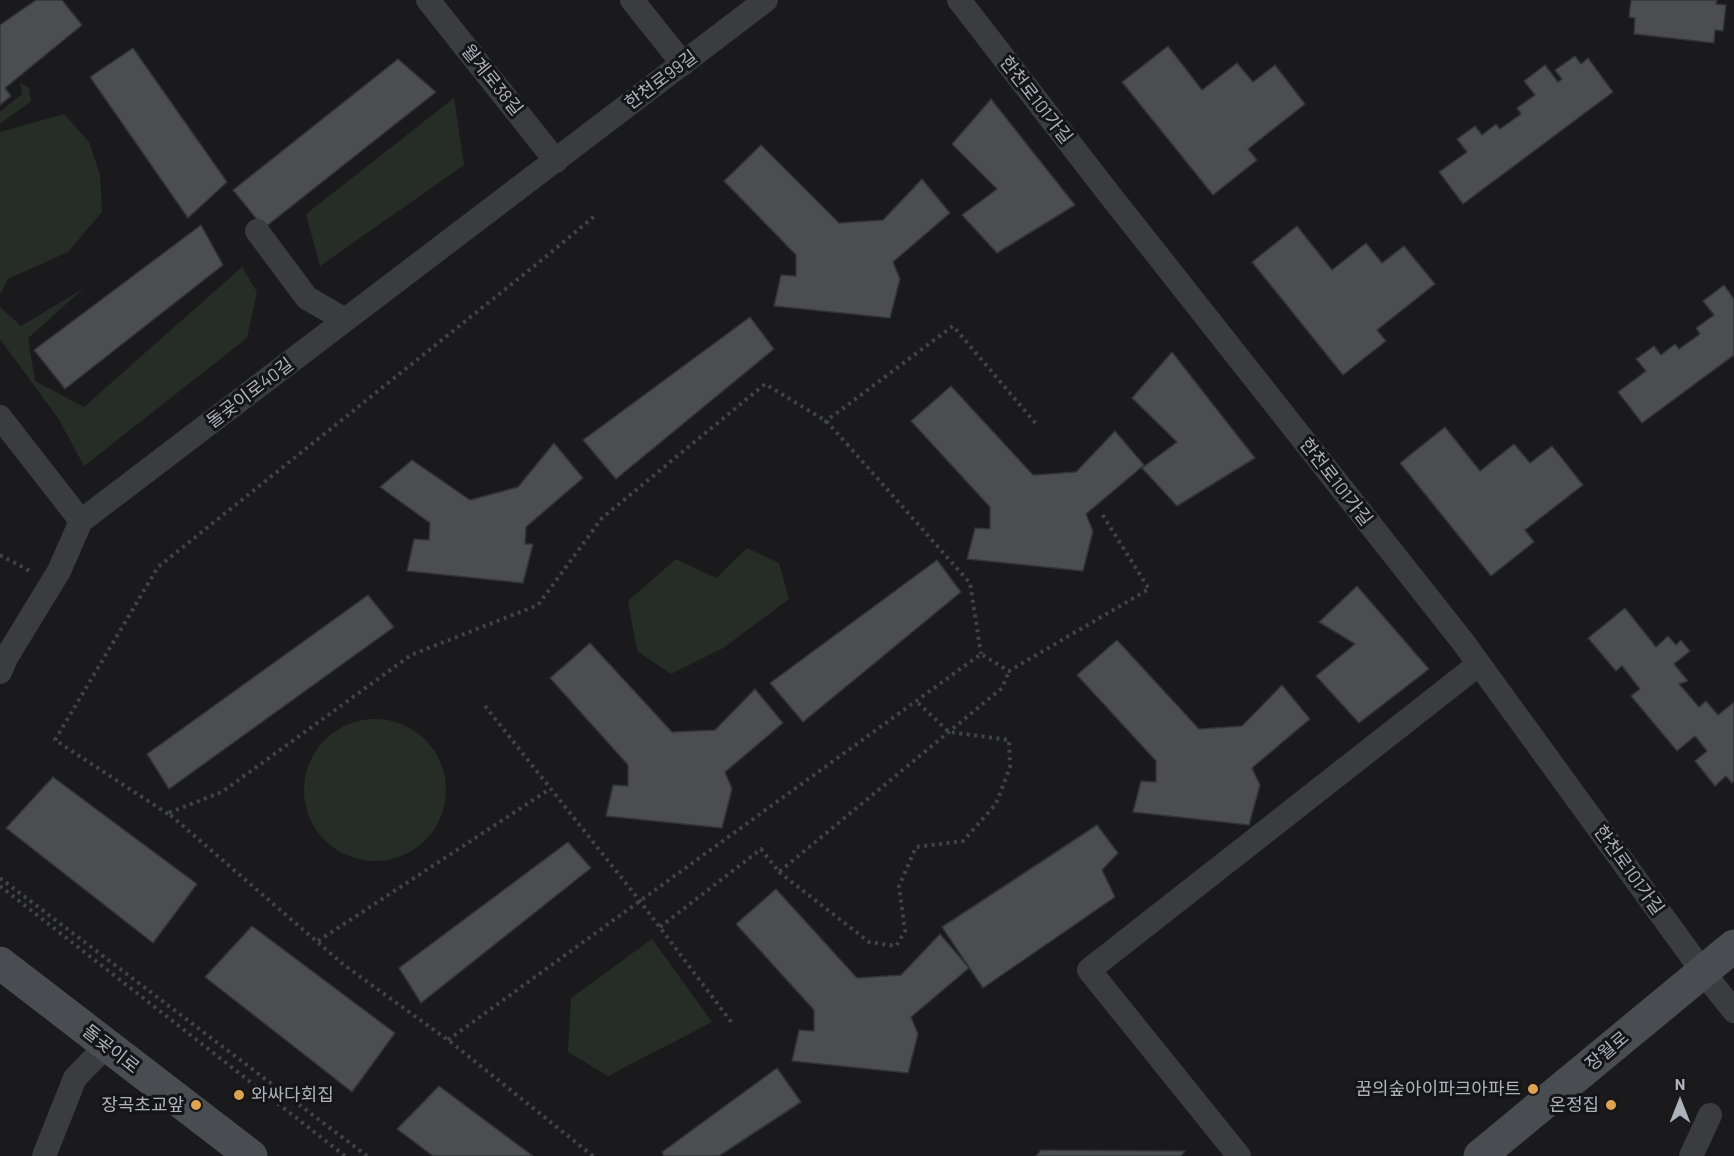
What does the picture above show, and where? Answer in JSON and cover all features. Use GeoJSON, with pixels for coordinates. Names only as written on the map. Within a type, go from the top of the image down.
{"type":"FeatureCollection","features":[{"type":"Feature","properties":{"kind":"street","name":"월계로38길"},"geometry":{"type":"LineString","coordinates":[[428,0],[555,161]]}},
{"type":"Feature","properties":{"kind":"street"},"geometry":{"type":"LineString","coordinates":[[632,0],[683,64]]}},
{"type":"Feature","properties":{"kind":"street","name":"한천로99길"},"geometry":{"type":"LineString","coordinates":[[555,161],[766,0]]}},
{"type":"Feature","properties":{"kind":"street","name":"한천로101가길"},"geometry":{"type":"LineString","coordinates":[[959,0],[1479,664],[1703,972],[1734,1011]]}},
{"type":"Feature","properties":{"kind":"street","name":"돌곶이로40길"},"geometry":{"type":"LineString","coordinates":[[0,672],[6,658],[52,582],[81,521],[555,161]]}},
{"type":"Feature","properties":{"kind":"street"},"geometry":{"type":"LineString","coordinates":[[257,231],[307,298],[345,320]]}},
{"type":"Feature","properties":{"kind":"street"},"geometry":{"type":"LineString","coordinates":[[0,417],[81,521]]}},
{"type":"Feature","properties":{"kind":"street"},"geometry":{"type":"LineString","coordinates":[[1239,1156],[1089,970],[1479,664]]}},
{"type":"Feature","properties":{"kind":"street","name":"장월로"},"geometry":{"type":"LineString","coordinates":[[1480,1156],[1734,946]]}},
{"type":"Feature","properties":{"kind":"street","name":"돌곶이로"},"geometry":{"type":"LineString","coordinates":[[0,963],[251,1156]]}},
{"type":"Feature","properties":{"kind":"street"},"geometry":{"type":"LineString","coordinates":[[44,1156],[75,1078],[107,1046]]}},
{"type":"Feature","properties":{"kind":"street"},"geometry":{"type":"LineString","coordinates":[[1691,1156],[1710,1115]]}},
{"type":"Feature","properties":{"kind":"path"},"geometry":{"type":"LineString","coordinates":[[176,820],[55,740],[158,567],[597,214]]}},
{"type":"Feature","properties":{"kind":"path"},"geometry":{"type":"LineString","coordinates":[[826,421],[953,326],[1036,425]]}},
{"type":"Feature","properties":{"kind":"path"},"geometry":{"type":"LineString","coordinates":[[593,1156],[448,1040],[345,965],[168,813],[222,792],[411,655],[538,604],[602,518],[765,384],[826,421],[970,583],[981,654],[1009,671]]}},
{"type":"Feature","properties":{"kind":"path"},"geometry":{"type":"LineString","coordinates":[[778,872],[1002,688],[1009,671],[1149,590],[1102,514]]}},
{"type":"Feature","properties":{"kind":"path"},"geometry":{"type":"LineString","coordinates":[[0,555],[52,582]]}},
{"type":"Feature","properties":{"kind":"path"},"geometry":{"type":"LineString","coordinates":[[448,1040],[981,654]]}},
{"type":"Feature","properties":{"kind":"path"},"geometry":{"type":"LineString","coordinates":[[660,927],[761,849],[778,872],[869,942],[896,946],[905,931],[899,886],[916,847],[963,841],[996,804],[1010,767],[1009,740],[949,732],[916,701]]}},
{"type":"Feature","properties":{"kind":"path"},"geometry":{"type":"LineString","coordinates":[[484,706],[640,900],[732,1023]]}},
{"type":"Feature","properties":{"kind":"path"},"geometry":{"type":"LineString","coordinates":[[317,942],[550,789]]}},
{"type":"Feature","properties":{"kind":"path"},"geometry":{"type":"LineString","coordinates":[[0,878],[367,1156]]}},
{"type":"Feature","properties":{"kind":"path"},"geometry":{"type":"LineString","coordinates":[[0,886],[345,1156]]}},
{"type":"Feature","properties":{"kind":"shaded area"},"geometry":{"type":"Polygon","coordinates":[[[20,83],[29,88],[31,101],[0,124],[0,112],[22,94],[20,83]]]}},
{"type":"Feature","properties":{"kind":"shaded area"},"geometry":{"type":"Polygon","coordinates":[[[454,98],[464,165],[320,266],[306,214],[454,98]]]}},
{"type":"Feature","properties":{"kind":"shaded area"},"geometry":{"type":"Polygon","coordinates":[[[64,114],[89,142],[100,175],[102,212],[68,252],[8,279],[0,295],[0,132],[64,114]]]}},
{"type":"Feature","properties":{"kind":"shaded area"},"geometry":{"type":"Polygon","coordinates":[[[242,267],[257,292],[247,338],[84,466],[58,418],[0,339],[0,307],[21,326],[84,288],[28,338],[35,381],[84,407],[242,267]]]}},
{"type":"Feature","properties":{"kind":"shaded area"},"geometry":{"type":"Polygon","coordinates":[[[747,548],[779,563],[789,599],[723,648],[671,674],[637,651],[628,601],[676,559],[716,578],[747,548]]]}},
{"type":"Feature","properties":{"kind":"shaded area"},"geometry":{"type":"Polygon","coordinates":[[[375,719],[402,725],[425,740],[440,763],[446,790],[440,817],[425,840],[402,855],[375,861],[348,855],[325,840],[310,817],[304,790],[310,763],[325,740],[348,725],[375,719]]]}},
{"type":"Feature","properties":{"kind":"shaded area"},"geometry":{"type":"Polygon","coordinates":[[[652,939],[712,1022],[608,1076],[568,1052],[571,998],[652,939]]]}},
{"type":"Feature","properties":{"kind":"building"},"geometry":{"type":"Polygon","coordinates":[[[36,0],[62,0],[82,25],[5,88],[11,96],[0,105],[0,25],[36,0]]]}},
{"type":"Feature","properties":{"kind":"building"},"geometry":{"type":"Polygon","coordinates":[[[1631,0],[1717,0],[1716,4],[1726,5],[1723,31],[1715,30],[1714,43],[1634,34],[1635,18],[1629,17],[1631,0]]]}},
{"type":"Feature","properties":{"kind":"building"},"geometry":{"type":"Polygon","coordinates":[[[1168,46],[1202,90],[1237,63],[1253,82],[1275,65],[1305,104],[1248,149],[1257,160],[1213,195],[1122,82],[1168,46]]]}},
{"type":"Feature","properties":{"kind":"building"},"geometry":{"type":"Polygon","coordinates":[[[133,48],[227,182],[188,218],[90,77],[133,48]]]}},
{"type":"Feature","properties":{"kind":"building"},"geometry":{"type":"Polygon","coordinates":[[[1575,56],[1581,64],[1588,58],[1613,92],[1463,204],[1439,172],[1467,152],[1457,139],[1475,126],[1482,135],[1496,124],[1500,129],[1521,114],[1517,108],[1535,95],[1524,81],[1545,65],[1558,82],[1562,79],[1555,70],[1575,56]]]}},
{"type":"Feature","properties":{"kind":"building"},"geometry":{"type":"Polygon","coordinates":[[[398,59],[436,92],[264,228],[233,190],[398,59]]]}},
{"type":"Feature","properties":{"kind":"building"},"geometry":{"type":"Polygon","coordinates":[[[991,99],[1075,205],[997,253],[962,215],[997,189],[952,144],[991,99]]]}},
{"type":"Feature","properties":{"kind":"building"},"geometry":{"type":"Polygon","coordinates":[[[761,145],[839,223],[883,220],[922,179],[950,213],[893,262],[900,279],[890,318],[774,306],[781,275],[796,276],[796,255],[724,181],[761,145]]]}},
{"type":"Feature","properties":{"kind":"building"},"geometry":{"type":"Polygon","coordinates":[[[201,225],[223,265],[65,389],[34,350],[201,225]]]}},
{"type":"Feature","properties":{"kind":"building"},"geometry":{"type":"Polygon","coordinates":[[[1297,226],[1332,270],[1366,243],[1382,263],[1404,246],[1435,284],[1377,330],[1386,341],[1343,375],[1252,262],[1297,226]]]}},
{"type":"Feature","properties":{"kind":"building"},"geometry":{"type":"Polygon","coordinates":[[[1724,285],[1734,299],[1734,355],[1642,423],[1618,392],[1646,371],[1636,359],[1654,346],[1661,355],[1675,344],[1679,349],[1700,334],[1696,328],[1714,315],[1703,301],[1724,285]]]}},
{"type":"Feature","properties":{"kind":"building"},"geometry":{"type":"Polygon","coordinates":[[[750,317],[774,349],[616,479],[583,440],[750,317]]]}},
{"type":"Feature","properties":{"kind":"building"},"geometry":{"type":"Polygon","coordinates":[[[1172,352],[1255,458],[1177,506],[1142,468],[1177,442],[1132,398],[1172,352]]]}},
{"type":"Feature","properties":{"kind":"building"},"geometry":{"type":"Polygon","coordinates":[[[951,386],[1033,475],[1076,472],[1115,431],[1144,465],[1086,514],[1093,531],[1083,571],[967,559],[975,528],[990,529],[990,507],[911,421],[951,386]]]}},
{"type":"Feature","properties":{"kind":"building"},"geometry":{"type":"Polygon","coordinates":[[[1445,427],[1480,471],[1514,444],[1530,463],[1552,446],[1583,485],[1525,530],[1534,542],[1491,576],[1400,463],[1445,427]]]}},
{"type":"Feature","properties":{"kind":"building"},"geometry":{"type":"Polygon","coordinates":[[[554,443],[583,478],[526,527],[525,544],[533,544],[523,583],[407,571],[414,539],[429,540],[430,523],[380,487],[412,460],[470,500],[518,487],[554,443]]]}},
{"type":"Feature","properties":{"kind":"building"},"geometry":{"type":"Polygon","coordinates":[[[937,560],[961,592],[803,722],[770,683],[937,560]]]}},
{"type":"Feature","properties":{"kind":"building"},"geometry":{"type":"Polygon","coordinates":[[[1357,586],[1429,669],[1359,723],[1316,676],[1355,644],[1319,622],[1357,586]]]}},
{"type":"Feature","properties":{"kind":"building"},"geometry":{"type":"Polygon","coordinates":[[[368,595],[394,627],[169,789],[147,754],[368,595]]]}},
{"type":"Feature","properties":{"kind":"building"},"geometry":{"type":"Polygon","coordinates":[[[1625,608],[1656,647],[1668,636],[1676,645],[1681,640],[1690,651],[1674,664],[1688,681],[1679,684],[1699,707],[1706,701],[1718,715],[1734,702],[1734,781],[1732,783],[1726,776],[1715,786],[1695,761],[1707,751],[1695,736],[1677,751],[1631,696],[1640,689],[1622,666],[1616,671],[1588,638],[1625,608]]]}},
{"type":"Feature","properties":{"kind":"building"},"geometry":{"type":"Polygon","coordinates":[[[1117,640],[1199,729],[1242,726],[1282,685],[1310,719],[1252,768],[1260,785],[1249,825],[1133,812],[1141,781],[1156,782],[1156,761],[1077,675],[1117,640]]]}},
{"type":"Feature","properties":{"kind":"building"},"geometry":{"type":"Polygon","coordinates":[[[590,643],[672,732],[715,730],[755,689],[783,723],[725,772],[732,789],[722,828],[606,816],[613,785],[628,786],[628,765],[550,678],[590,643]]]}},
{"type":"Feature","properties":{"kind":"building"},"geometry":{"type":"Polygon","coordinates":[[[53,777],[197,884],[153,943],[6,828],[53,777]]]}},
{"type":"Feature","properties":{"kind":"building"},"geometry":{"type":"Polygon","coordinates":[[[1097,825],[1118,853],[1102,870],[1115,897],[983,988],[942,927],[1097,825]]]}},
{"type":"Feature","properties":{"kind":"building"},"geometry":{"type":"Polygon","coordinates":[[[568,842],[591,868],[421,1003],[399,968],[568,842]]]}},
{"type":"Feature","properties":{"kind":"building"},"geometry":{"type":"Polygon","coordinates":[[[776,889],[857,978],[901,975],[940,934],[969,968],[911,1017],[918,1034],[908,1073],[792,1061],[799,1030],[814,1031],[814,1010],[736,924],[776,889]]]}},
{"type":"Feature","properties":{"kind":"building"},"geometry":{"type":"Polygon","coordinates":[[[252,926],[395,1033],[352,1092],[205,977],[252,926]]]}},
{"type":"Feature","properties":{"kind":"building"},"geometry":{"type":"Polygon","coordinates":[[[777,1068],[801,1102],[719,1156],[664,1156],[662,1152],[777,1068]]]}},
{"type":"Feature","properties":{"kind":"building"},"geometry":{"type":"Polygon","coordinates":[[[439,1086],[533,1156],[433,1156],[397,1129],[439,1086]]]}},
{"type":"Feature","properties":{"kind":"building"},"geometry":{"type":"Polygon","coordinates":[[[1041,1150],[1185,1151],[1181,1156],[1036,1156],[1041,1150]]]}},
{"type":"Feature","properties":{"kind":"place","name":"꿈의숲아이파크아파트"},"geometry":{"type":"Point","coordinates":[1533,1089]}},
{"type":"Feature","properties":{"kind":"place","name":"와싸다회집"},"geometry":{"type":"Point","coordinates":[239,1095]}},
{"type":"Feature","properties":{"kind":"place","name":"장곡초교앞"},"geometry":{"type":"Point","coordinates":[196,1105]}},
{"type":"Feature","properties":{"kind":"place","name":"온정집"},"geometry":{"type":"Point","coordinates":[1611,1105]}}]}
